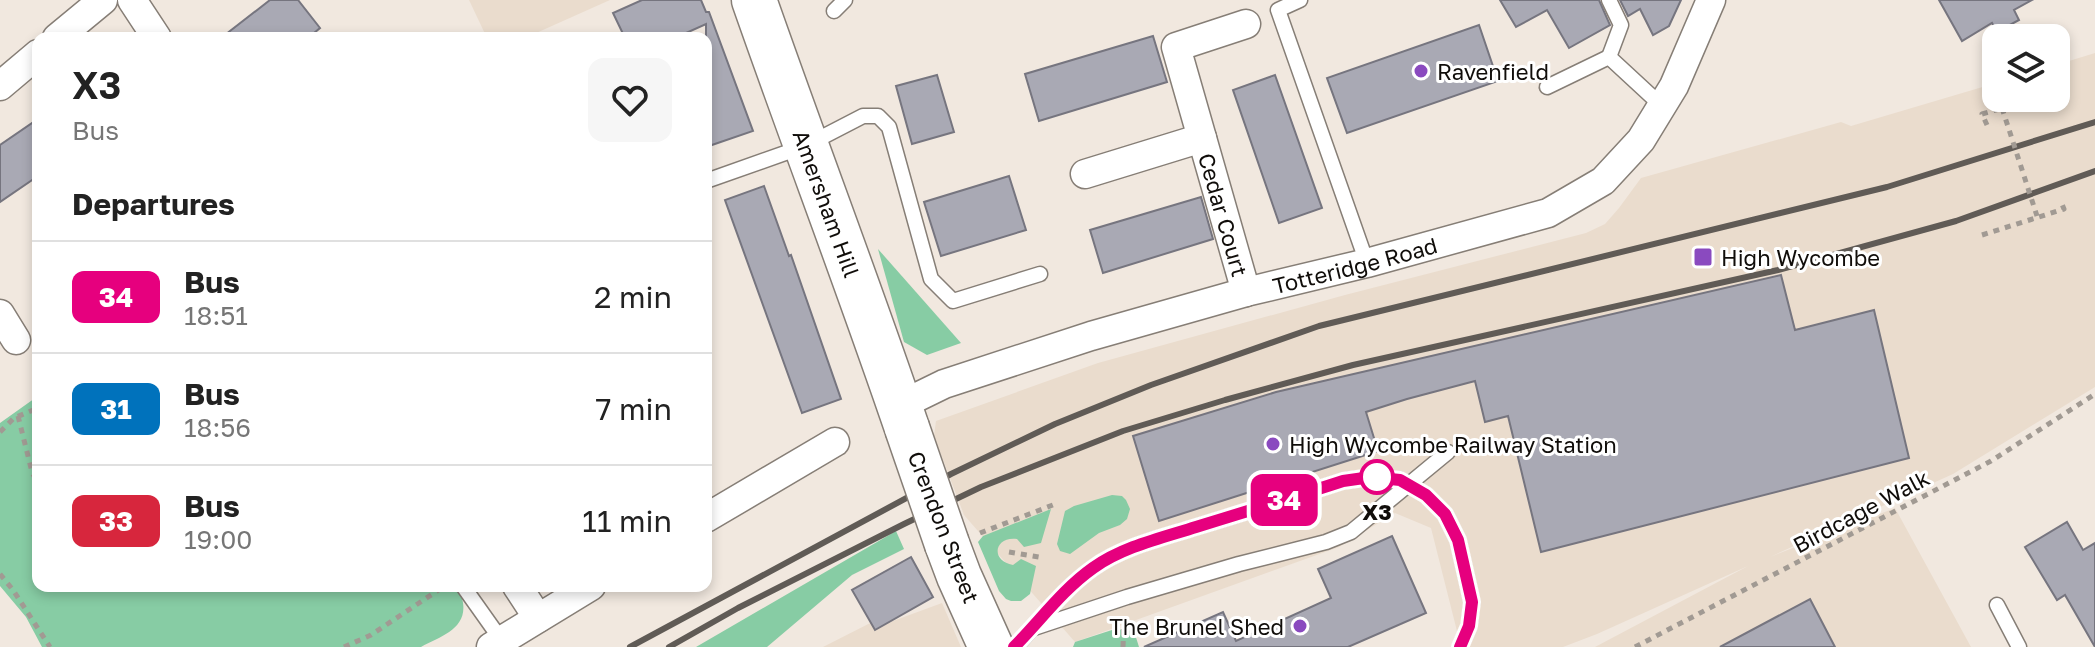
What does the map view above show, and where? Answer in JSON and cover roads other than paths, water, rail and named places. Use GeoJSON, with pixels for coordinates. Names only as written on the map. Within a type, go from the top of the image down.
{"type":"FeatureCollection","features":[{"type":"Feature","properties":{"kind":"main road","name":"Amersham Hill"},"geometry":{"type":"LineString","coordinates":[[754,0],[903,417]]}},
{"type":"Feature","properties":{"kind":"main road","name":"Crendon Street"},"geometry":{"type":"LineString","coordinates":[[903,417],[962,539],[959,576],[991,647]]}},
{"type":"Feature","properties":{"kind":"street"},"geometry":{"type":"LineString","coordinates":[[64,32],[103,0]]}},
{"type":"Feature","properties":{"kind":"street"},"geometry":{"type":"LineString","coordinates":[[132,0],[153,32]]}},
{"type":"Feature","properties":{"kind":"street","name":"Totteridge Road"},"geometry":{"type":"LineString","coordinates":[[903,417],[944,384],[1091,336],[1548,213],[1603,181],[1641,140],[1674,86],[1711,0]]}},
{"type":"Feature","properties":{"kind":"street","name":"Cedar Court"},"geometry":{"type":"LineString","coordinates":[[1246,24],[1176,47],[1246,292]]}},
{"type":"Feature","properties":{"kind":"street"},"geometry":{"type":"LineString","coordinates":[[0,86],[32,59]]}},
{"type":"Feature","properties":{"kind":"street","name":"Cedar Court"},"geometry":{"type":"LineString","coordinates":[[1085,174],[1202,138]]}},
{"type":"Feature","properties":{"kind":"street"},"geometry":{"type":"LineString","coordinates":[[0,314],[16,340]]}},
{"type":"Feature","properties":{"kind":"street"},"geometry":{"type":"LineString","coordinates":[[712,514],[835,442]]}},
{"type":"Feature","properties":{"kind":"street"},"geometry":{"type":"LineString","coordinates":[[521,592],[538,618]]}},
{"type":"Feature","properties":{"kind":"street"},"geometry":{"type":"LineString","coordinates":[[496,644],[581,592]]}},
{"type":"Feature","properties":{"kind":"lane"},"geometry":{"type":"LineString","coordinates":[[1300,0],[1278,10],[1367,263]]}},
{"type":"Feature","properties":{"kind":"lane"},"geometry":{"type":"LineString","coordinates":[[1547,87],[1609,57],[1621,25],[1609,0]]}},
{"type":"Feature","properties":{"kind":"lane"},"geometry":{"type":"LineString","coordinates":[[1609,57],[1662,106]]}},
{"type":"Feature","properties":{"kind":"lane"},"geometry":{"type":"LineString","coordinates":[[712,179],[805,146],[863,116],[878,116],[889,127],[931,279],[953,301],[1040,274]]}},
{"type":"Feature","properties":{"kind":"lane"},"geometry":{"type":"LineString","coordinates":[[1034,628],[1127,597],[1326,542],[1351,532],[1448,452]]}},
{"type":"Feature","properties":{"kind":"lane"},"geometry":{"type":"LineString","coordinates":[[1015,647],[1049,608],[1106,559],[1147,542],[1343,481],[1371,477],[1400,480],[1426,495],[1445,514],[1458,540],[1472,602],[1469,626],[1460,647]]}},
{"type":"Feature","properties":{"kind":"lane"},"geometry":{"type":"LineString","coordinates":[[466,592],[496,644]]}},
{"type":"Feature","properties":{"kind":"lane"},"geometry":{"type":"LineString","coordinates":[[1997,605],[2019,647]]}},
{"type":"Feature","properties":{"kind":"railway"},"geometry":{"type":"LineString","coordinates":[[630,647],[951,474],[1055,424],[1151,385],[1319,326],[1887,187],[2095,122]]}},
{"type":"Feature","properties":{"kind":"railway"},"geometry":{"type":"LineString","coordinates":[[669,647],[738,608],[981,487],[1123,431],[1353,365],[1778,270],[1956,221],[2095,171]]}},
{"type":"Feature","properties":{"kind":"place","name":"Ravenfield"},"geometry":{"type":"Point","coordinates":[1421,71]}},
{"type":"Feature","properties":{"kind":"place","name":"High Wycombe"},"geometry":{"type":"Point","coordinates":[1703,257]}},
{"type":"Feature","properties":{"kind":"place","name":"High Wycombe Railway Station"},"geometry":{"type":"Point","coordinates":[1273,444]}},
{"type":"Feature","properties":{"kind":"place","name":"X3"},"geometry":{"type":"Point","coordinates":[1377,477]}},
{"type":"Feature","properties":{"kind":"place","name":"The Brunel Shed"},"geometry":{"type":"Point","coordinates":[1300,626]}}]}
